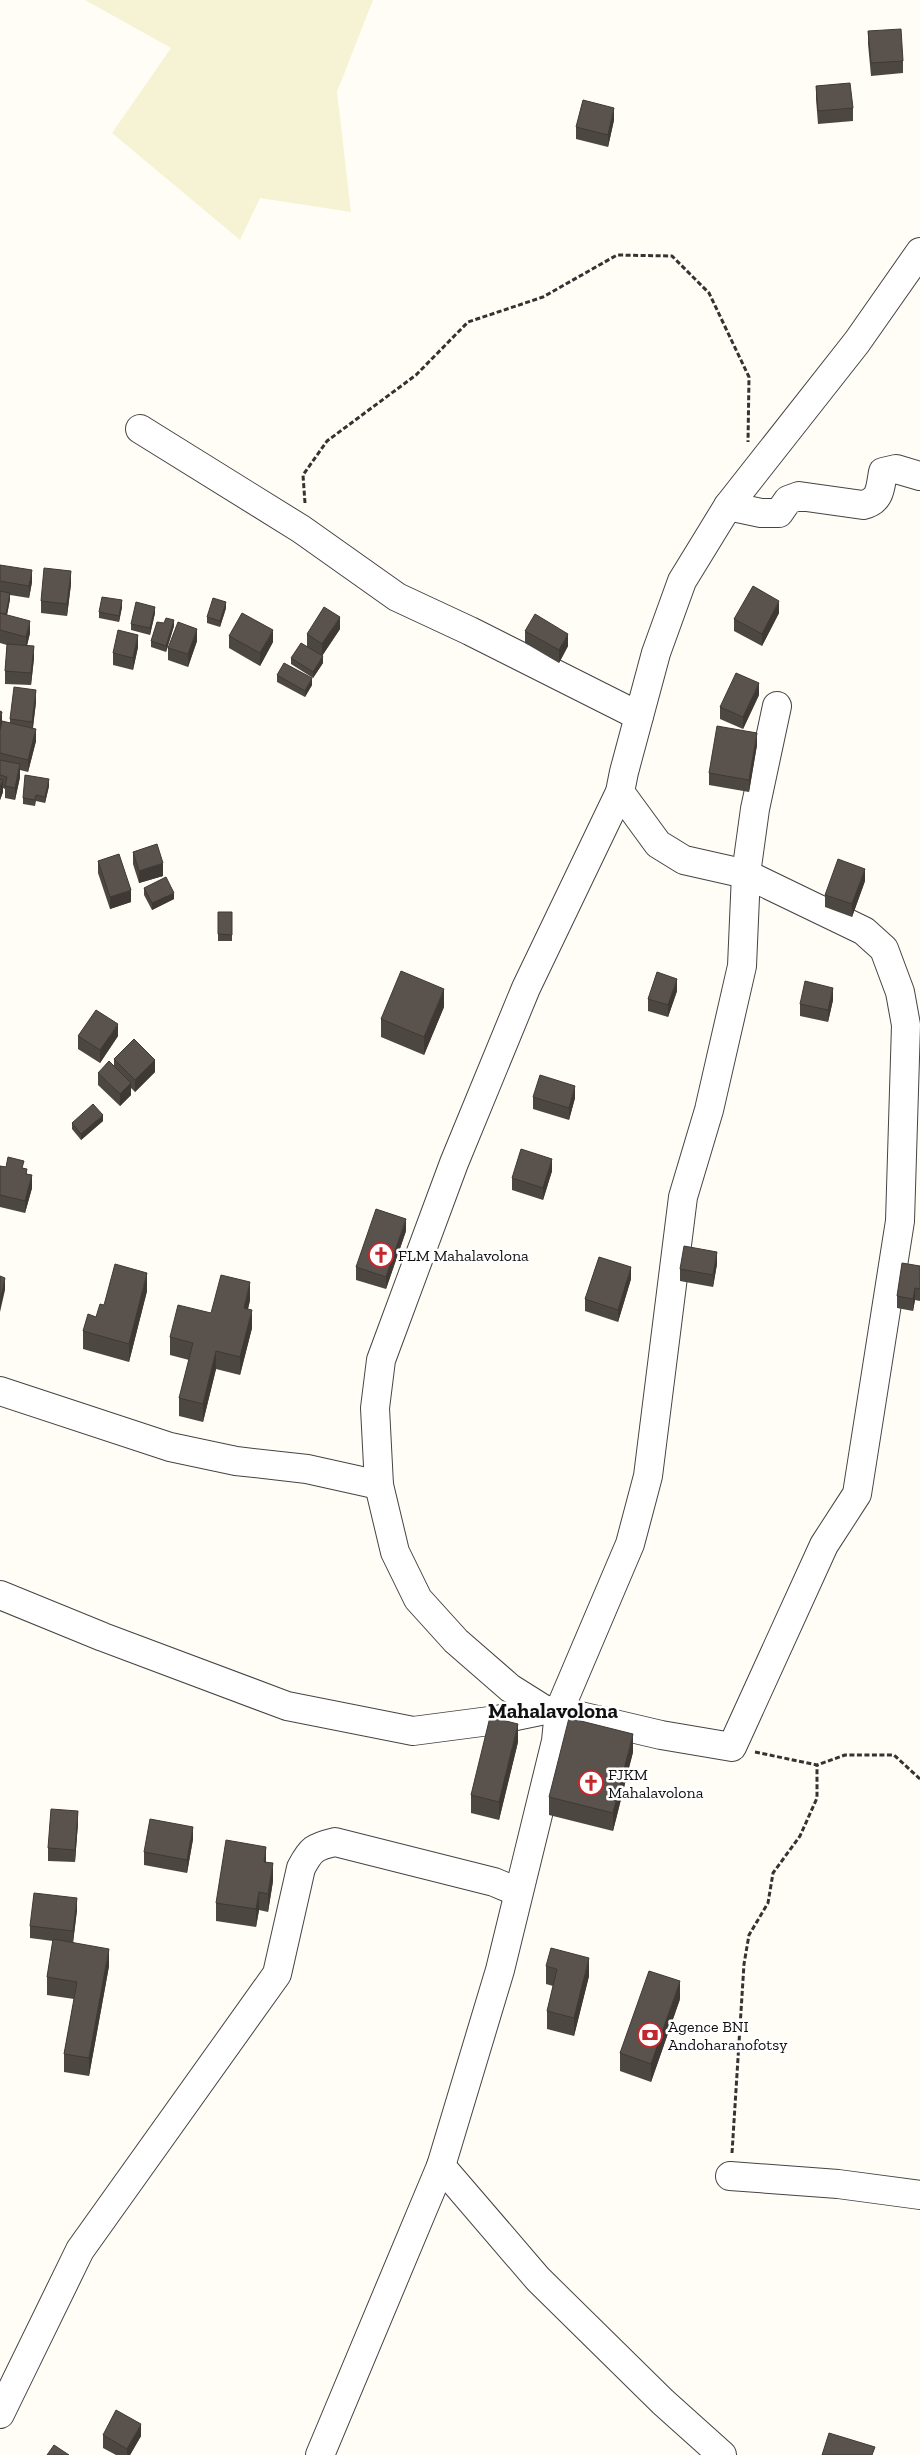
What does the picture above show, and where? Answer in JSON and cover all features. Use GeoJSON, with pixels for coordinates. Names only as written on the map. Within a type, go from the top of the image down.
{"type":"FeatureCollection","features":[{"type":"Feature","properties":{"kind":"street"},"geometry":{"type":"LineString","coordinates":[[620,792],[658,844],[684,860],[746,874],[864,931],[884,949],[900,992],[906,1025],[900,1221],[857,1494],[824,1545],[732,1747],[661,1735],[552,1710],[510,1688],[456,1641],[418,1599],[395,1552],[379,1485],[375,1408],[381,1360],[454,1163],[526,988],[620,792],[656,653],[682,581],[728,506],[857,342],[920,252]]}},
{"type":"Feature","properties":{"kind":"street"},"geometry":{"type":"LineString","coordinates":[[140,429],[301,529],[397,597],[470,631],[639,716]]}},
{"type":"Feature","properties":{"kind":"street"},"geometry":{"type":"LineString","coordinates":[[728,506],[761,513],[779,513],[788,500],[799,496],[863,505],[872,503],[878,498],[883,472],[896,468],[920,476]]}},
{"type":"Feature","properties":{"kind":"street"},"geometry":{"type":"LineString","coordinates":[[320,2455],[441,2166],[500,1970],[556,1741],[552,1710],[630,1544],[648,1476],[683,1197],[709,1110],[742,966],[746,874],[755,810],[777,706]]}},
{"type":"Feature","properties":{"kind":"street"},"geometry":{"type":"LineString","coordinates":[[0,1391],[170,1447],[236,1460],[307,1469],[379,1485]]}},
{"type":"Feature","properties":{"kind":"street"},"geometry":{"type":"LineString","coordinates":[[0,1595],[103,1637],[286,1706],[413,1731],[497,1720],[552,1710]]}},
{"type":"Feature","properties":{"kind":"street"},"geometry":{"type":"LineString","coordinates":[[0,2414],[10,2365],[80,2250],[277,1974],[301,1868],[308,1853],[316,1846],[335,1842],[494,1882],[518,1892]]}},
{"type":"Feature","properties":{"kind":"street"},"geometry":{"type":"LineString","coordinates":[[441,2166],[538,2279],[663,2402],[722,2455]]}},
{"type":"Feature","properties":{"kind":"street"},"geometry":{"type":"LineString","coordinates":[[730,2176],[838,2184],[920,2194]]}},
{"type":"Feature","properties":{"kind":"path"},"geometry":{"type":"LineString","coordinates":[[301,529],[306,511],[303,475],[327,441],[416,375],[468,322],[543,298],[617,255],[672,256],[709,293],[750,377],[748,446]]}},
{"type":"Feature","properties":{"kind":"path"},"geometry":{"type":"LineString","coordinates":[[732,1747],[817,1765],[846,1755],[894,1755],[920,1779]]}},
{"type":"Feature","properties":{"kind":"path"},"geometry":{"type":"LineString","coordinates":[[730,2176],[744,1964],[750,1935],[768,1903],[773,1873],[800,1836],[817,1798],[817,1765]]}},
{"type":"Feature","properties":{"kind":"shaded area"},"geometry":{"type":"Polygon","coordinates":[[[85,0],[373,0],[337,92],[351,212],[260,198],[240,240],[112,133],[171,48],[85,0]]]}},
{"type":"Feature","properties":{"kind":"building"},"geometry":{"type":"Polygon","coordinates":[[[901,29],[903,61],[871,63],[868,31],[901,29]]]}},
{"type":"Feature","properties":{"kind":"building"},"geometry":{"type":"Polygon","coordinates":[[[850,83],[853,108],[818,111],[816,86],[850,83]]]}},
{"type":"Feature","properties":{"kind":"building"},"geometry":{"type":"Polygon","coordinates":[[[583,100],[614,108],[608,135],[576,127],[583,100]]]}},
{"type":"Feature","properties":{"kind":"building"},"geometry":{"type":"Polygon","coordinates":[[[0,565],[32,570],[29,586],[0,581],[0,565]]]}},
{"type":"Feature","properties":{"kind":"building"},"geometry":{"type":"Polygon","coordinates":[[[44,568],[71,571],[67,604],[41,601],[44,568]]]}},
{"type":"Feature","properties":{"kind":"building"},"geometry":{"type":"Polygon","coordinates":[[[753,586],[779,601],[762,634],[734,619],[753,586]]]}},
{"type":"Feature","properties":{"kind":"building"},"geometry":{"type":"Polygon","coordinates":[[[0,591],[10,593],[6,614],[0,613],[0,591]]]}},
{"type":"Feature","properties":{"kind":"building"},"geometry":{"type":"Polygon","coordinates":[[[102,597],[122,600],[119,616],[99,612],[102,597]]]}},
{"type":"Feature","properties":{"kind":"building"},"geometry":{"type":"Polygon","coordinates":[[[213,598],[226,602],[220,621],[207,617],[213,598]]]}},
{"type":"Feature","properties":{"kind":"building"},"geometry":{"type":"Polygon","coordinates":[[[136,602],[155,607],[150,628],[131,624],[136,602]]]}},
{"type":"Feature","properties":{"kind":"building"},"geometry":{"type":"Polygon","coordinates":[[[324,607],[340,617],[322,644],[307,634],[324,607]]]}},
{"type":"Feature","properties":{"kind":"building"},"geometry":{"type":"Polygon","coordinates":[[[0,613],[30,621],[26,637],[0,630],[0,613]]]}},
{"type":"Feature","properties":{"kind":"building"},"geometry":{"type":"Polygon","coordinates":[[[242,613],[273,630],[260,653],[229,636],[242,613]]]}},
{"type":"Feature","properties":{"kind":"building"},"geometry":{"type":"Polygon","coordinates":[[[535,614],[568,634],[559,650],[525,631],[535,614]]]}},
{"type":"Feature","properties":{"kind":"building"},"geometry":{"type":"Polygon","coordinates":[[[166,618],[174,620],[166,646],[151,641],[157,622],[164,623],[166,618]]]}},
{"type":"Feature","properties":{"kind":"building"},"geometry":{"type":"Polygon","coordinates":[[[178,622],[197,629],[188,654],[168,648],[178,622]]]}},
{"type":"Feature","properties":{"kind":"building"},"geometry":{"type":"Polygon","coordinates":[[[118,630],[138,635],[133,658],[113,653],[118,630]]]}},
{"type":"Feature","properties":{"kind":"building"},"geometry":{"type":"Polygon","coordinates":[[[301,643],[323,656],[313,672],[291,658],[301,643]]]}},
{"type":"Feature","properties":{"kind":"building"},"geometry":{"type":"Polygon","coordinates":[[[7,644],[34,646],[31,673],[5,671],[7,644]]]}},
{"type":"Feature","properties":{"kind":"building"},"geometry":{"type":"Polygon","coordinates":[[[284,663],[312,678],[305,691],[277,675],[284,663]]]}},
{"type":"Feature","properties":{"kind":"building"},"geometry":{"type":"Polygon","coordinates":[[[736,673],[759,683],[743,717],[720,707],[736,673]]]}},
{"type":"Feature","properties":{"kind":"building"},"geometry":{"type":"Polygon","coordinates":[[[14,687],[36,690],[32,722],[10,719],[14,687]]]}},
{"type":"Feature","properties":{"kind":"building"},"geometry":{"type":"Polygon","coordinates":[[[2,721],[36,729],[28,760],[0,753],[2,721]]]}},
{"type":"Feature","properties":{"kind":"building"},"geometry":{"type":"Polygon","coordinates":[[[717,726],[757,733],[749,780],[709,773],[717,726]]]}},
{"type":"Feature","properties":{"kind":"building"},"geometry":{"type":"Polygon","coordinates":[[[0,760],[20,764],[15,788],[5,786],[7,777],[0,775],[0,760]]]}},
{"type":"Feature","properties":{"kind":"building"},"geometry":{"type":"Polygon","coordinates":[[[25,775],[49,779],[45,797],[36,795],[35,800],[23,798],[25,775]]]}},
{"type":"Feature","properties":{"kind":"building"},"geometry":{"type":"Polygon","coordinates":[[[157,844],[163,863],[139,871],[133,852],[157,844]]]}},
{"type":"Feature","properties":{"kind":"building"},"geometry":{"type":"Polygon","coordinates":[[[119,854],[131,890],[110,897],[98,861],[119,854]]]}},
{"type":"Feature","properties":{"kind":"building"},"geometry":{"type":"Polygon","coordinates":[[[838,859],[865,869],[852,904],[825,895],[838,859]]]}},
{"type":"Feature","properties":{"kind":"building"},"geometry":{"type":"Polygon","coordinates":[[[166,877],[174,893],[152,903],[144,888],[166,877]]]}},
{"type":"Feature","properties":{"kind":"building"},"geometry":{"type":"Polygon","coordinates":[[[218,912],[232,912],[232,935],[218,934],[218,912]]]}},
{"type":"Feature","properties":{"kind":"building"},"geometry":{"type":"Polygon","coordinates":[[[401,971],[444,989],[424,1037],[381,1019],[401,971]]]}},
{"type":"Feature","properties":{"kind":"building"},"geometry":{"type":"Polygon","coordinates":[[[657,972],[677,979],[668,1005],[648,999],[657,972]]]}},
{"type":"Feature","properties":{"kind":"building"},"geometry":{"type":"Polygon","coordinates":[[[805,981],[833,988],[828,1010],[800,1004],[805,981]]]}},
{"type":"Feature","properties":{"kind":"building"},"geometry":{"type":"Polygon","coordinates":[[[96,1010],[118,1024],[100,1050],[78,1036],[96,1010]]]}},
{"type":"Feature","properties":{"kind":"building"},"geometry":{"type":"Polygon","coordinates":[[[134,1039],[155,1060],[135,1080],[114,1059],[134,1039]]]}},
{"type":"Feature","properties":{"kind":"building"},"geometry":{"type":"Polygon","coordinates":[[[109,1061],[131,1083],[120,1094],[98,1073],[109,1061]]]}},
{"type":"Feature","properties":{"kind":"building"},"geometry":{"type":"Polygon","coordinates":[[[540,1075],[575,1086],[569,1108],[533,1097],[540,1075]]]}},
{"type":"Feature","properties":{"kind":"building"},"geometry":{"type":"Polygon","coordinates":[[[93,1104],[103,1115],[81,1134],[72,1123],[93,1104]]]}},
{"type":"Feature","properties":{"kind":"building"},"geometry":{"type":"Polygon","coordinates":[[[521,1149],[552,1159],[543,1188],[512,1178],[521,1149]]]}},
{"type":"Feature","properties":{"kind":"building"},"geometry":{"type":"Polygon","coordinates":[[[8,1157],[24,1161],[22,1168],[27,1169],[26,1174],[32,1175],[25,1201],[0,1195],[0,1166],[6,1167],[8,1157]]]}},
{"type":"Feature","properties":{"kind":"building","name":"FLM Mahalavolona"},"geometry":{"type":"Polygon","coordinates":[[[376,1209],[406,1219],[386,1277],[356,1267],[376,1209]]]}},
{"type":"Feature","properties":{"kind":"building"},"geometry":{"type":"Polygon","coordinates":[[[684,1246],[717,1252],[713,1275],[680,1269],[684,1246]]]}},
{"type":"Feature","properties":{"kind":"building"},"geometry":{"type":"Polygon","coordinates":[[[599,1257],[631,1267],[618,1310],[585,1299],[599,1257]]]}},
{"type":"Feature","properties":{"kind":"building"},"geometry":{"type":"Polygon","coordinates":[[[902,1263],[920,1266],[920,1289],[915,1288],[913,1299],[897,1296],[902,1263]]]}},
{"type":"Feature","properties":{"kind":"building"},"geometry":{"type":"Polygon","coordinates":[[[115,1264],[147,1273],[129,1344],[83,1331],[88,1314],[96,1317],[100,1304],[104,1305],[115,1264]]]}},
{"type":"Feature","properties":{"kind":"building"},"geometry":{"type":"Polygon","coordinates":[[[221,1275],[250,1282],[244,1308],[252,1310],[240,1357],[216,1351],[203,1404],[179,1398],[193,1343],[170,1337],[178,1305],[211,1313],[221,1275]]]}},
{"type":"Feature","properties":{"kind":"building"},"geometry":{"type":"Polygon","coordinates":[[[0,1276],[5,1278],[0,1300],[0,1276]]]}},
{"type":"Feature","properties":{"kind":"building"},"geometry":{"type":"Polygon","coordinates":[[[490,1717],[518,1724],[499,1802],[471,1795],[490,1717]]]}},
{"type":"Feature","properties":{"kind":"building","name":"FJKM Mahalavolona"},"geometry":{"type":"Polygon","coordinates":[[[569,1718],[633,1734],[613,1813],[549,1797],[569,1718]]]}},
{"type":"Feature","properties":{"kind":"building"},"geometry":{"type":"Polygon","coordinates":[[[51,1809],[78,1811],[75,1850],[48,1848],[51,1809]]]}},
{"type":"Feature","properties":{"kind":"building"},"geometry":{"type":"Polygon","coordinates":[[[150,1819],[193,1827],[187,1860],[144,1852],[150,1819]]]}},
{"type":"Feature","properties":{"kind":"building"},"geometry":{"type":"Polygon","coordinates":[[[226,1840],[266,1847],[264,1862],[273,1863],[268,1894],[259,1892],[256,1909],[216,1903],[226,1840]]]}},
{"type":"Feature","properties":{"kind":"building"},"geometry":{"type":"Polygon","coordinates":[[[34,1893],[77,1898],[73,1931],[30,1926],[34,1893]]]}},
{"type":"Feature","properties":{"kind":"building"},"geometry":{"type":"Polygon","coordinates":[[[53,1939],[109,1949],[89,2058],[64,2054],[77,1982],[47,1977],[53,1939]]]}},
{"type":"Feature","properties":{"kind":"building"},"geometry":{"type":"Polygon","coordinates":[[[551,1948],[589,1958],[574,2018],[547,2011],[557,1969],[546,1966],[551,1948]]]}},
{"type":"Feature","properties":{"kind":"building","name":"Agence BNI Andoharanofotsy"},"geometry":{"type":"Polygon","coordinates":[[[649,1971],[680,1981],[651,2064],[620,2053],[649,1971]]]}},
{"type":"Feature","properties":{"kind":"building"},"geometry":{"type":"Polygon","coordinates":[[[116,2410],[141,2424],[127,2449],[103,2435],[116,2410]]]}},
{"type":"Feature","properties":{"kind":"building"},"geometry":{"type":"Polygon","coordinates":[[[829,2433],[875,2447],[872,2455],[822,2455],[829,2433]]]}},
{"type":"Feature","properties":{"kind":"building"},"geometry":{"type":"Polygon","coordinates":[[[54,2445],[69,2455],[47,2455],[54,2445]]]}},
{"type":"Feature","properties":{"kind":"place","name":"FLM Mahalavolona"},"geometry":{"type":"Point","coordinates":[381,1255]}},
{"type":"Feature","properties":{"kind":"place","name":"FJKM Mahalavolona"},"geometry":{"type":"Point","coordinates":[591,1783]}},
{"type":"Feature","properties":{"kind":"place","name":"Agence BNI Andoharanofotsy"},"geometry":{"type":"Point","coordinates":[650,2035]}},
{"type":"Feature","properties":{"kind":"district","name":"Mahalavolona"},"geometry":{"type":"Point","coordinates":[553,1711]}}]}
